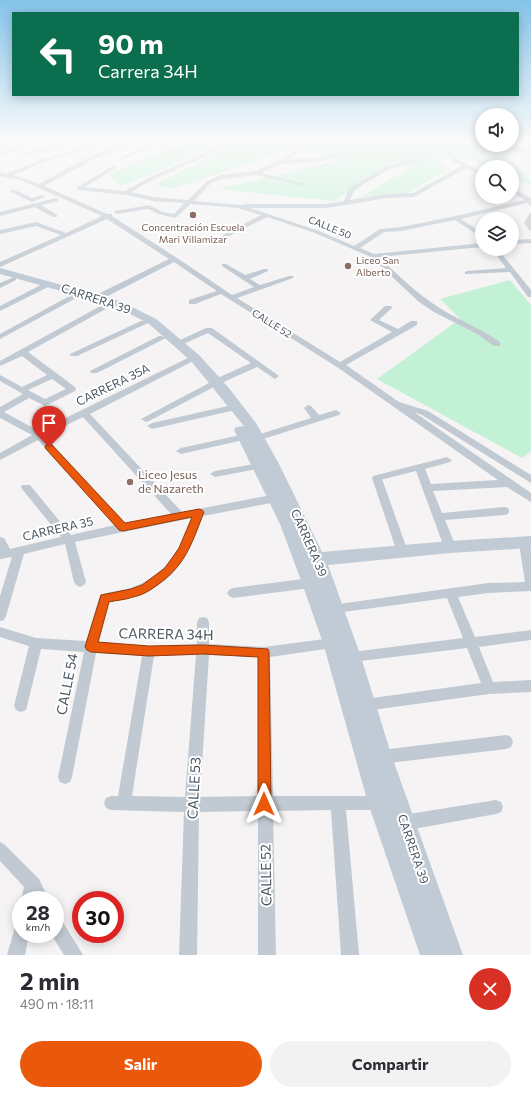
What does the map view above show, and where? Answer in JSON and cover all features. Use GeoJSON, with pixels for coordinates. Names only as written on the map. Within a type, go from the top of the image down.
{"type":"FeatureCollection","features":[{"type":"Feature","properties":{"kind":"main road","name":"CARRERA 39"},"geometry":{"type":"LineString","coordinates":[[0,271],[99,297],[125,306],[152,321],[178,343],[212,384],[237,406],[310,560],[336,608],[381,757],[392,814],[433,955]]}},
{"type":"Feature","properties":{"kind":"main road","name":"CARRERA 39"},"geometry":{"type":"LineString","coordinates":[[0,275],[109,305],[128,313],[144,323],[191,360]]}},
{"type":"Feature","properties":{"kind":"main road","name":"CARRERA 39"},"geometry":{"type":"LineString","coordinates":[[212,384],[228,409],[251,438],[260,466],[281,498]]}},
{"type":"Feature","properties":{"kind":"main road"},"geometry":{"type":"LineString","coordinates":[[310,560],[450,547],[528,543]]}},
{"type":"Feature","properties":{"kind":"main road","name":"CARRERA 39"},"geometry":{"type":"LineString","coordinates":[[310,560],[311,583],[392,814],[450,955]]}},
{"type":"Feature","properties":{"kind":"street"},"geometry":{"type":"LineString","coordinates":[[27,186],[37,185]]}},
{"type":"Feature","properties":{"kind":"street","name":"CALLE 52"},"geometry":{"type":"LineString","coordinates":[[37,185],[107,216],[175,259],[273,324],[340,364],[391,402],[531,498]]}},
{"type":"Feature","properties":{"kind":"street","name":"CALLE 50"},"geometry":{"type":"LineString","coordinates":[[85,185],[79,188],[153,199],[239,206],[317,232],[373,256],[422,300],[437,310],[480,332],[497,344]]}},
{"type":"Feature","properties":{"kind":"street"},"geometry":{"type":"LineString","coordinates":[[126,194],[142,185]]}},
{"type":"Feature","properties":{"kind":"street"},"geometry":{"type":"LineString","coordinates":[[117,212],[149,207],[170,216],[178,214],[189,201],[207,185]]}},
{"type":"Feature","properties":{"kind":"street"},"geometry":{"type":"LineString","coordinates":[[346,203],[351,190],[359,185]]}},
{"type":"Feature","properties":{"kind":"street"},"geometry":{"type":"LineString","coordinates":[[239,206],[326,206],[387,196],[414,194],[432,185]]}},
{"type":"Feature","properties":{"kind":"street"},"geometry":{"type":"LineString","coordinates":[[20,189],[13,191],[54,216]]}},
{"type":"Feature","properties":{"kind":"street"},"geometry":{"type":"LineString","coordinates":[[0,214],[34,203],[55,192]]}},
{"type":"Feature","properties":{"kind":"street"},"geometry":{"type":"LineString","coordinates":[[519,195],[530,202]]}},
{"type":"Feature","properties":{"kind":"street"},"geometry":{"type":"LineString","coordinates":[[0,265],[107,216],[153,199]]}},
{"type":"Feature","properties":{"kind":"street"},"geometry":{"type":"LineString","coordinates":[[34,203],[56,200]]}},
{"type":"Feature","properties":{"kind":"street"},"geometry":{"type":"LineString","coordinates":[[355,248],[382,230],[402,229],[530,202]]}},
{"type":"Feature","properties":{"kind":"street"},"geometry":{"type":"LineString","coordinates":[[225,236],[267,215]]}},
{"type":"Feature","properties":{"kind":"street"},"geometry":{"type":"LineString","coordinates":[[529,226],[531,216]]}},
{"type":"Feature","properties":{"kind":"street"},"geometry":{"type":"LineString","coordinates":[[456,218],[475,231]]}},
{"type":"Feature","properties":{"kind":"street"},"geometry":{"type":"LineString","coordinates":[[0,232],[36,224],[67,235]]}},
{"type":"Feature","properties":{"kind":"street"},"geometry":{"type":"LineString","coordinates":[[519,242],[531,241]]}},
{"type":"Feature","properties":{"kind":"street"},"geometry":{"type":"LineString","coordinates":[[373,256],[475,246]]}},
{"type":"Feature","properties":{"kind":"street"},"geometry":{"type":"LineString","coordinates":[[500,256],[531,295]]}},
{"type":"Feature","properties":{"kind":"street"},"geometry":{"type":"LineString","coordinates":[[99,297],[175,259]]}},
{"type":"Feature","properties":{"kind":"street"},"geometry":{"type":"LineString","coordinates":[[224,265],[260,288]]}},
{"type":"Feature","properties":{"kind":"street"},"geometry":{"type":"LineString","coordinates":[[245,278],[266,270]]}},
{"type":"Feature","properties":{"kind":"street"},"geometry":{"type":"LineString","coordinates":[[467,273],[511,270]]}},
{"type":"Feature","properties":{"kind":"street"},"geometry":{"type":"LineString","coordinates":[[233,297],[291,277]]}},
{"type":"Feature","properties":{"kind":"street"},"geometry":{"type":"LineString","coordinates":[[0,286],[14,279]]}},
{"type":"Feature","properties":{"kind":"street"},"geometry":{"type":"LineString","coordinates":[[0,309],[44,287]]}},
{"type":"Feature","properties":{"kind":"street"},"geometry":{"type":"LineString","coordinates":[[192,302],[224,291]]}},
{"type":"Feature","properties":{"kind":"street"},"geometry":{"type":"LineString","coordinates":[[2,334],[76,296]]}},
{"type":"Feature","properties":{"kind":"street"},"geometry":{"type":"LineString","coordinates":[[0,364],[109,305]]}},
{"type":"Feature","properties":{"kind":"street"},"geometry":{"type":"LineString","coordinates":[[388,308],[374,320],[398,332]]}},
{"type":"Feature","properties":{"kind":"street"},"geometry":{"type":"LineString","coordinates":[[74,354],[144,323]]}},
{"type":"Feature","properties":{"kind":"street"},"geometry":{"type":"LineString","coordinates":[[340,364],[414,323]]}},
{"type":"Feature","properties":{"kind":"street"},"geometry":{"type":"LineString","coordinates":[[178,343],[209,330],[275,376]]}},
{"type":"Feature","properties":{"kind":"street"},"geometry":{"type":"LineString","coordinates":[[94,371],[162,338]]}},
{"type":"Feature","properties":{"kind":"street"},"geometry":{"type":"LineString","coordinates":[[0,378],[45,403],[72,390],[22,352]]}},
{"type":"Feature","properties":{"kind":"street"},"geometry":{"type":"LineString","coordinates":[[0,354],[10,359]]}},
{"type":"Feature","properties":{"kind":"street","name":"CARRERA 35A"},"geometry":{"type":"LineString","coordinates":[[0,457],[39,435],[191,360]]}},
{"type":"Feature","properties":{"kind":"street"},"geometry":{"type":"LineString","coordinates":[[228,409],[149,423],[212,384],[257,364]]}},
{"type":"Feature","properties":{"kind":"street"},"geometry":{"type":"LineString","coordinates":[[53,375],[25,392],[0,413],[39,435],[123,527]]}},
{"type":"Feature","properties":{"kind":"street"},"geometry":{"type":"LineString","coordinates":[[391,402],[425,413],[530,478]]}},
{"type":"Feature","properties":{"kind":"street"},"geometry":{"type":"LineString","coordinates":[[308,408],[317,419]]}},
{"type":"Feature","properties":{"kind":"street"},"geometry":{"type":"LineString","coordinates":[[84,413],[179,516]]}},
{"type":"Feature","properties":{"kind":"street"},"geometry":{"type":"LineString","coordinates":[[181,451],[251,438],[336,413]]}},
{"type":"Feature","properties":{"kind":"street"},"geometry":{"type":"LineString","coordinates":[[402,552],[377,478],[447,460]]}},
{"type":"Feature","properties":{"kind":"street"},"geometry":{"type":"LineString","coordinates":[[215,474],[260,466]]}},
{"type":"Feature","properties":{"kind":"street"},"geometry":{"type":"LineString","coordinates":[[419,467],[450,547]]}},
{"type":"Feature","properties":{"kind":"street"},"geometry":{"type":"LineString","coordinates":[[428,488],[508,483]]}},
{"type":"Feature","properties":{"kind":"street"},"geometry":{"type":"LineString","coordinates":[[26,487],[69,540],[80,582]]}},
{"type":"Feature","properties":{"kind":"street","name":"CARRERA 35"},"geometry":{"type":"LineString","coordinates":[[3,554],[123,527],[281,498]]}},
{"type":"Feature","properties":{"kind":"street"},"geometry":{"type":"LineString","coordinates":[[438,517],[504,511]]}},
{"type":"Feature","properties":{"kind":"street","name":"CALLE 54"},"geometry":{"type":"LineString","coordinates":[[65,777],[91,647],[104,598],[133,593],[146,588],[169,571],[184,549],[199,512]]}},
{"type":"Feature","properties":{"kind":"street"},"geometry":{"type":"LineString","coordinates":[[0,541],[3,554]]}},
{"type":"Feature","properties":{"kind":"street"},"geometry":{"type":"LineString","coordinates":[[528,543],[531,582]]}},
{"type":"Feature","properties":{"kind":"street"},"geometry":{"type":"LineString","coordinates":[[0,616],[19,551]]}},
{"type":"Feature","properties":{"kind":"street"},"geometry":{"type":"LineString","coordinates":[[233,593],[311,583]]}},
{"type":"Feature","properties":{"kind":"street"},"geometry":{"type":"LineString","coordinates":[[336,608],[451,592],[488,588],[531,586]]}},
{"type":"Feature","properties":{"kind":"street"},"geometry":{"type":"LineString","coordinates":[[451,592],[489,688]]}},
{"type":"Feature","properties":{"kind":"street","name":"CALLE 53"},"geometry":{"type":"LineString","coordinates":[[188,955],[192,804],[203,650],[203,622]]}},
{"type":"Feature","properties":{"kind":"street","name":"CARRERA 34H"},"geometry":{"type":"LineString","coordinates":[[0,632],[36,643],[149,651],[203,650],[264,652],[332,643]]}},
{"type":"Feature","properties":{"kind":"street"},"geometry":{"type":"LineString","coordinates":[[352,657],[531,635]]}},
{"type":"Feature","properties":{"kind":"street"},"geometry":{"type":"LineString","coordinates":[[20,706],[36,643]]}},
{"type":"Feature","properties":{"kind":"street"},"geometry":{"type":"LineString","coordinates":[[149,651],[118,803],[264,804],[338,802],[392,814],[496,807]]}},
{"type":"Feature","properties":{"kind":"street","name":"CALLE 52"},"geometry":{"type":"LineString","coordinates":[[264,652],[264,804],[267,955]]}},
{"type":"Feature","properties":{"kind":"street"},"geometry":{"type":"LineString","coordinates":[[364,704],[489,688],[531,686]]}},
{"type":"Feature","properties":{"kind":"street"},"geometry":{"type":"LineString","coordinates":[[381,757],[506,742]]}},
{"type":"Feature","properties":{"kind":"street"},"geometry":{"type":"LineString","coordinates":[[338,802],[350,955]]}},
{"type":"Feature","properties":{"kind":"street"},"geometry":{"type":"LineString","coordinates":[[0,850],[30,891]]}},
{"type":"Feature","properties":{"kind":"street"},"geometry":{"type":"LineString","coordinates":[[64,939],[74,955]]}},
{"type":"Feature","properties":{"kind":"street"},"geometry":{"type":"LineString","coordinates":[[16,955],[19,943]]}},
{"type":"Feature","properties":{"kind":"green space"},"geometry":{"type":"Polygon","coordinates":[[[157,185],[184,185],[171,189],[157,185]]]}},
{"type":"Feature","properties":{"kind":"green space"},"geometry":{"type":"Polygon","coordinates":[[[238,185],[360,185],[334,201],[219,189],[238,185]]]}},
{"type":"Feature","properties":{"kind":"green space"},"geometry":{"type":"Polygon","coordinates":[[[382,185],[422,185],[408,193],[361,197],[382,185]]]}},
{"type":"Feature","properties":{"kind":"green space"},"geometry":{"type":"Polygon","coordinates":[[[510,280],[531,305],[531,451],[522,458],[377,379],[460,319],[440,299],[510,280]]]}},
{"type":"Feature","properties":{"kind":"place","name":"Concentración Escuela Mari Villamizar"},"geometry":{"type":"Point","coordinates":[193,215]}},
{"type":"Feature","properties":{"kind":"place","name":"Liceo San Alberto"},"geometry":{"type":"Point","coordinates":[348,266]}},
{"type":"Feature","properties":{"kind":"place","name":"Liceo Jesus de Nazareth"},"geometry":{"type":"Point","coordinates":[130,482]}},
{"type":"Feature","properties":{"kind":"route"},"geometry":{"type":"LineString","coordinates":[[49,447],[123,527],[199,512],[184,549],[169,571],[146,588],[118,597],[104,598],[91,647],[149,651],[177,649],[264,652],[264,804]]}}]}
